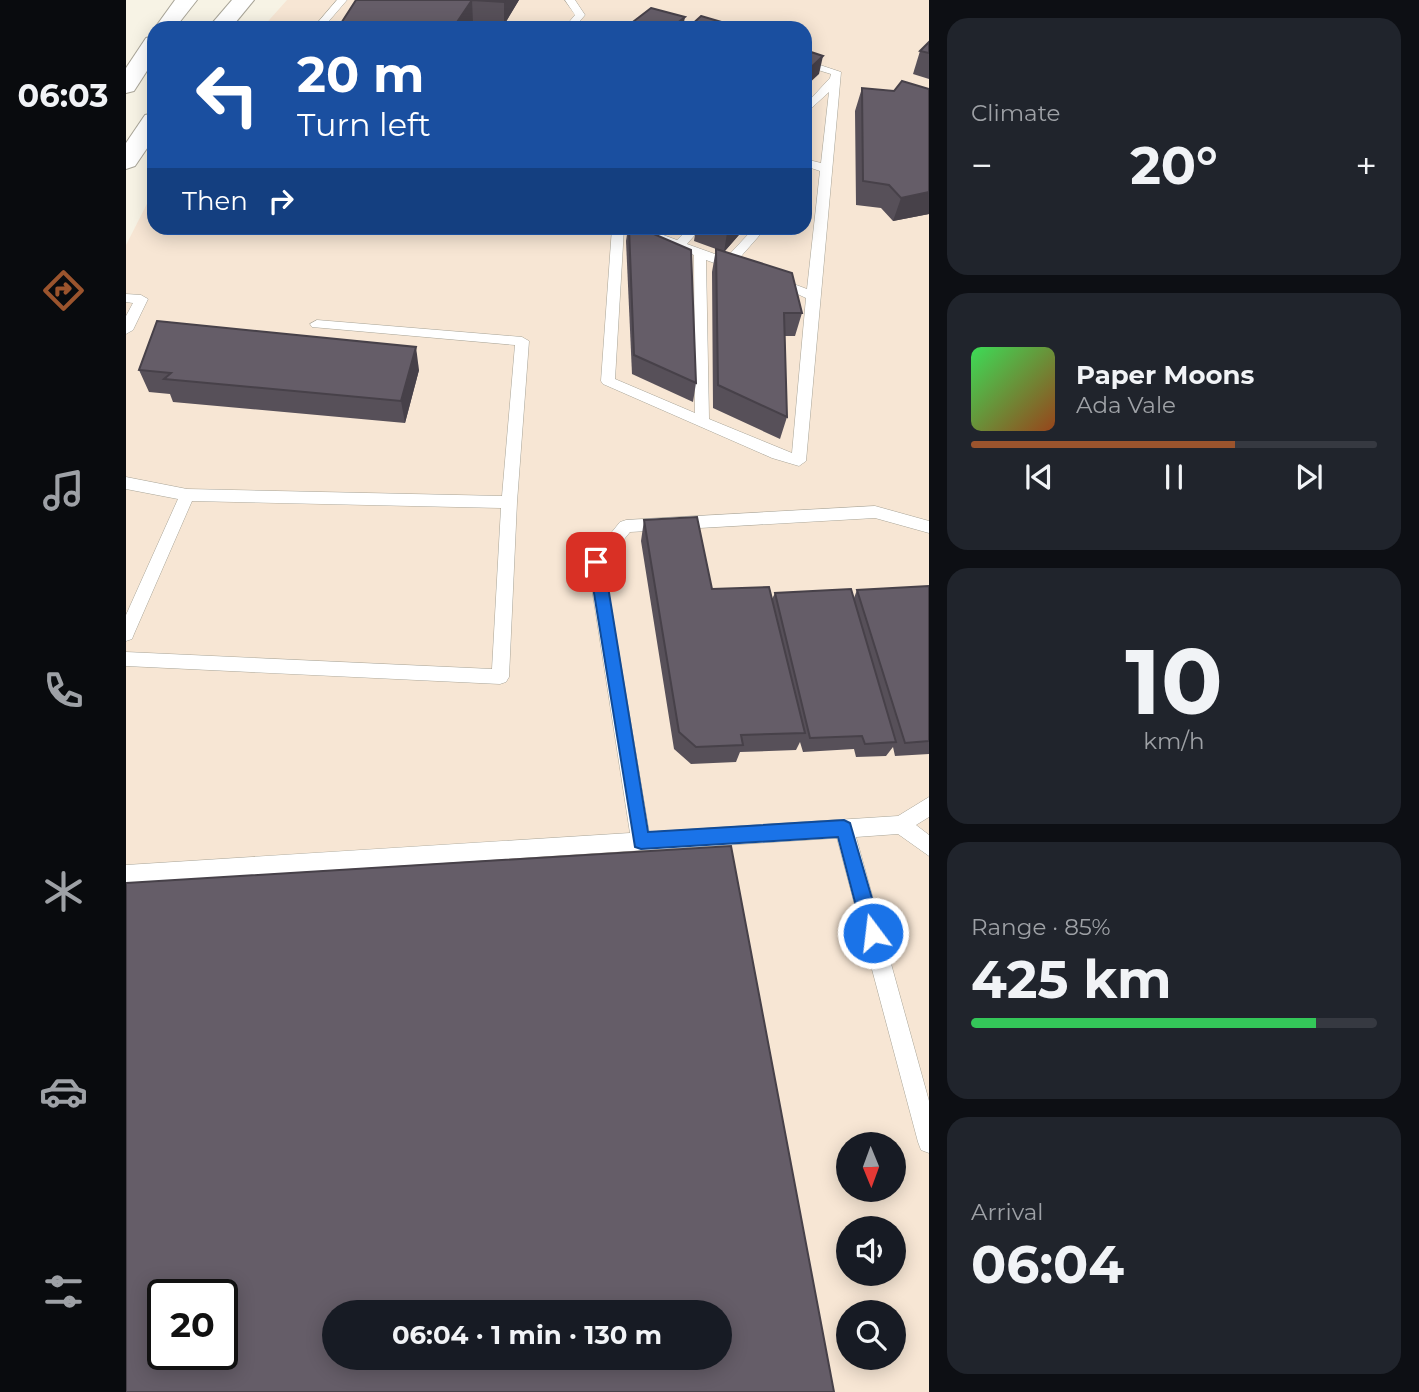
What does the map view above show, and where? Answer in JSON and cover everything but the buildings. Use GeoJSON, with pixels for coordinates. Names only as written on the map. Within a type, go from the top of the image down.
{"type":"FeatureCollection","features":[{"type":"Feature","properties":{"kind":"main road"},"geometry":{"type":"LineString","coordinates":[[169,21],[186,0]]}},
{"type":"Feature","properties":{"kind":"main road"},"geometry":{"type":"LineString","coordinates":[[225,21],[243,0]]}},
{"type":"Feature","properties":{"kind":"main road"},"geometry":{"type":"LineString","coordinates":[[126,86],[147,54]]}},
{"type":"Feature","properties":{"kind":"main road"},"geometry":{"type":"LineString","coordinates":[[126,161],[147,130]]}},
{"type":"Feature","properties":{"kind":"lane"},"geometry":{"type":"LineString","coordinates":[[324,21],[342,0]]}},
{"type":"Feature","properties":{"kind":"lane"},"geometry":{"type":"LineString","coordinates":[[570,0],[580,15],[575,21]]}},
{"type":"Feature","properties":{"kind":"lane"},"geometry":{"type":"LineString","coordinates":[[644,21],[649,17],[663,21]]}},
{"type":"Feature","properties":{"kind":"lane"},"geometry":{"type":"LineString","coordinates":[[618,235],[608,382],[799,461],[813,296],[815,165],[836,72],[812,65]]}},
{"type":"Feature","properties":{"kind":"lane"},"geometry":{"type":"LineString","coordinates":[[812,104],[835,79]]}},
{"type":"Feature","properties":{"kind":"lane"},"geometry":{"type":"LineString","coordinates":[[653,235],[813,296]]}},
{"type":"Feature","properties":{"kind":"lane"},"geometry":{"type":"LineString","coordinates":[[679,245],[688,235]]}},
{"type":"Feature","properties":{"kind":"lane"},"geometry":{"type":"LineString","coordinates":[[728,263],[754,235]]}},
{"type":"Feature","properties":{"kind":"lane"},"geometry":{"type":"LineString","coordinates":[[699,253],[702,422]]}},
{"type":"Feature","properties":{"kind":"lane"},"geometry":{"type":"LineString","coordinates":[[126,298],[141,299],[126,330]]}},
{"type":"Feature","properties":{"kind":"lane"},"geometry":{"type":"LineString","coordinates":[[126,659],[500,677],[509,502],[522,341],[317,324]]}},
{"type":"Feature","properties":{"kind":"lane"},"geometry":{"type":"LineString","coordinates":[[126,483],[187,495],[509,502]]}},
{"type":"Feature","properties":{"kind":"lane"},"geometry":{"type":"LineString","coordinates":[[126,634],[187,495]]}},
{"type":"Feature","properties":{"kind":"lane"},"geometry":{"type":"LineString","coordinates":[[641,841],[596,562],[626,526],[876,512],[929,527]]}},
{"type":"Feature","properties":{"kind":"lane"},"geometry":{"type":"LineString","coordinates":[[126,874],[901,825],[929,806]]}},
{"type":"Feature","properties":{"kind":"lane"},"geometry":{"type":"LineString","coordinates":[[901,825],[929,847]]}},
{"type":"Feature","properties":{"kind":"lane"},"geometry":{"type":"LineString","coordinates":[[844,828],[929,1142]]}},
{"type":"Feature","properties":{"kind":"shaded area"},"geometry":{"type":"Polygon","coordinates":[[[287,0],[929,0],[929,1392],[126,1392],[126,245],[147,204],[147,235],[812,235],[812,21],[268,21],[287,0]]]}},
{"type":"Feature","properties":{"kind":"route"},"geometry":{"type":"LineString","coordinates":[[596,562],[641,841],[844,828],[873,933]]}}]}
